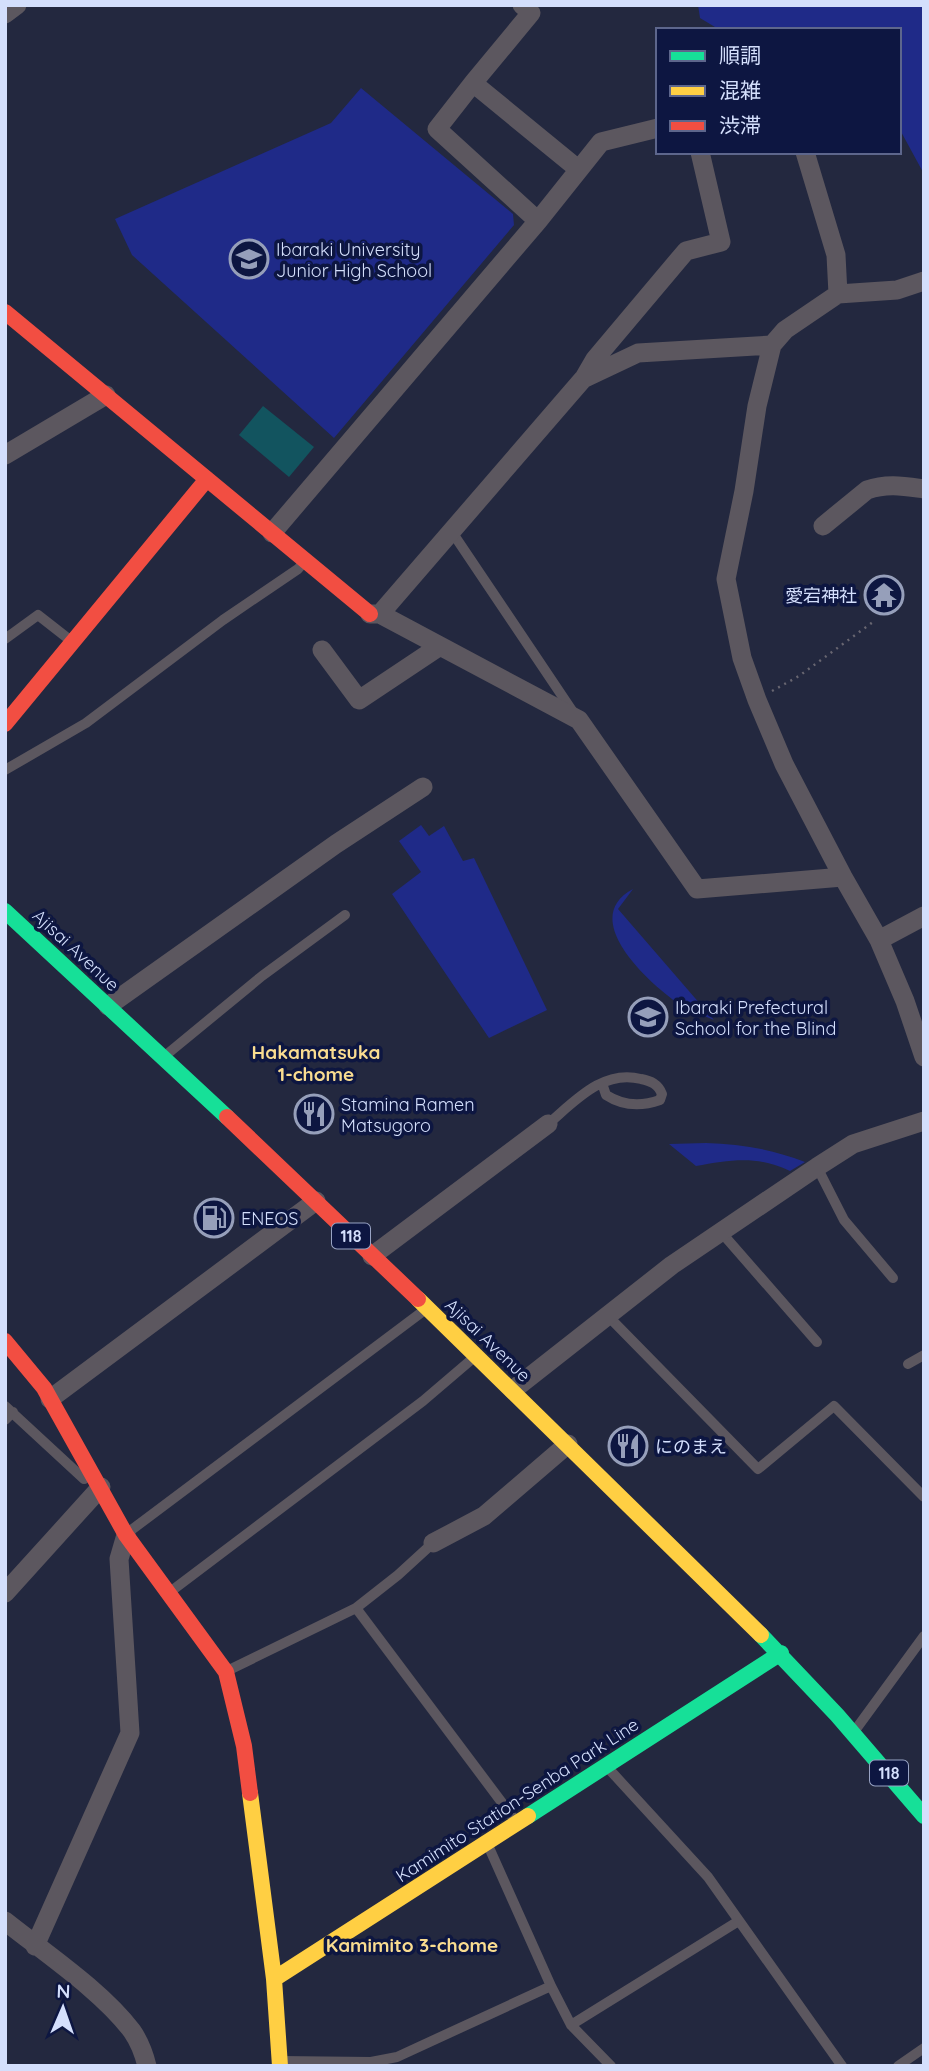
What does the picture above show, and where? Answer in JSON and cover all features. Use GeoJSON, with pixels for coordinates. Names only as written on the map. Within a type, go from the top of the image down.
{"type":"FeatureCollection","features":[{"type":"Feature","properties":{"kind":"main road"},"geometry":{"type":"LineString","coordinates":[[5,312],[305,561],[375,614]]}},
{"type":"Feature","properties":{"kind":"main road"},"geometry":{"type":"LineString","coordinates":[[5,724],[207,479]]}},
{"type":"Feature","properties":{"kind":"main road","name":"Ajisai Avenue"},"geometry":{"type":"LineString","coordinates":[[5,911],[163,1057],[513,1390],[781,1653],[854,1732],[924,1815]]}},
{"type":"Feature","properties":{"kind":"main road"},"geometry":{"type":"LineString","coordinates":[[5,1341],[50,1399],[126,1535],[226,1672],[244,1746],[274,1979],[280,2063]]}},
{"type":"Feature","properties":{"kind":"main road","name":"Kamimito Station-Senba Park Line"},"geometry":{"type":"LineString","coordinates":[[274,1979],[781,1653]]}},
{"type":"Feature","properties":{"kind":"street"},"geometry":{"type":"LineString","coordinates":[[5,14],[17,5]]}},
{"type":"Feature","properties":{"kind":"street"},"geometry":{"type":"LineString","coordinates":[[531,8],[437,129],[538,221]]}},
{"type":"Feature","properties":{"kind":"street"},"geometry":{"type":"LineString","coordinates":[[473,83],[578,169]]}},
{"type":"Feature","properties":{"kind":"street"},"geometry":{"type":"LineString","coordinates":[[272,533],[538,221],[601,142],[656,128]]}},
{"type":"Feature","properties":{"kind":"street"},"geometry":{"type":"LineString","coordinates":[[700,154],[721,242],[686,251],[595,359],[583,379],[452,532],[375,614],[579,720],[697,889],[843,877]]}},
{"type":"Feature","properties":{"kind":"street"},"geometry":{"type":"LineString","coordinates":[[806,154],[836,255],[838,294]]}},
{"type":"Feature","properties":{"kind":"street"},"geometry":{"type":"LineString","coordinates":[[924,282],[897,290],[838,294],[785,330],[772,345],[757,406],[744,491],[726,579],[742,659],[757,700],[784,764],[878,940],[905,1001],[924,1057]]}},
{"type":"Feature","properties":{"kind":"street"},"geometry":{"type":"LineString","coordinates":[[583,379],[638,353],[772,345]]}},
{"type":"Feature","properties":{"kind":"street"},"geometry":{"type":"LineString","coordinates":[[5,455],[106,395]]}},
{"type":"Feature","properties":{"kind":"street"},"geometry":{"type":"LineString","coordinates":[[823,526],[867,490],[884,484],[924,489]]}},
{"type":"Feature","properties":{"kind":"street"},"geometry":{"type":"LineString","coordinates":[[322,650],[359,700],[440,646]]}},
{"type":"Feature","properties":{"kind":"street"},"geometry":{"type":"LineString","coordinates":[[108,1006],[336,844],[423,787]]}},
{"type":"Feature","properties":{"kind":"street"},"geometry":{"type":"LineString","coordinates":[[878,940],[924,916]]}},
{"type":"Feature","properties":{"kind":"street"},"geometry":{"type":"LineString","coordinates":[[513,1390],[672,1265],[817,1167],[853,1144],[924,1121]]}},
{"type":"Feature","properties":{"kind":"street"},"geometry":{"type":"LineString","coordinates":[[372,1256],[548,1124]]}},
{"type":"Feature","properties":{"kind":"street"},"geometry":{"type":"LineString","coordinates":[[50,1399],[316,1202]]}},
{"type":"Feature","properties":{"kind":"street"},"geometry":{"type":"LineString","coordinates":[[433,1543],[484,1516],[568,1444]]}},
{"type":"Feature","properties":{"kind":"street"},"geometry":{"type":"LineString","coordinates":[[5,1593],[101,1487]]}},
{"type":"Feature","properties":{"kind":"street"},"geometry":{"type":"LineString","coordinates":[[36,1946],[130,1733],[119,1559],[126,1535]]}},
{"type":"Feature","properties":{"kind":"street"},"geometry":{"type":"LineString","coordinates":[[5,1921],[118,2015],[133,2032],[147,2066]]}},
{"type":"Feature","properties":{"kind":"lane"},"geometry":{"type":"LineString","coordinates":[[452,532],[579,720]]}},
{"type":"Feature","properties":{"kind":"lane"},"geometry":{"type":"LineString","coordinates":[[5,770],[86,723],[223,620],[298,569],[305,561]]}},
{"type":"Feature","properties":{"kind":"lane"},"geometry":{"type":"LineString","coordinates":[[5,639],[38,615],[74,643]]}},
{"type":"Feature","properties":{"kind":"lane"},"geometry":{"type":"LineString","coordinates":[[163,1057],[262,976],[345,915]]}},
{"type":"Feature","properties":{"kind":"lane"},"geometry":{"type":"LineString","coordinates":[[548,1124],[595,1085],[617,1076],[632,1076],[652,1082],[662,1094],[660,1100],[652,1103],[625,1104],[606,1096],[602,1083]]}},
{"type":"Feature","properties":{"kind":"lane"},"geometry":{"type":"LineString","coordinates":[[817,1167],[844,1220],[893,1278]]}},
{"type":"Feature","properties":{"kind":"lane"},"geometry":{"type":"LineString","coordinates":[[721,1232],[817,1342]]}},
{"type":"Feature","properties":{"kind":"lane"},"geometry":{"type":"LineString","coordinates":[[126,1535],[427,1308]]}},
{"type":"Feature","properties":{"kind":"lane"},"geometry":{"type":"LineString","coordinates":[[607,1315],[758,1469],[834,1406],[924,1497]]}},
{"type":"Feature","properties":{"kind":"lane"},"geometry":{"type":"LineString","coordinates":[[170,1592],[423,1401],[476,1355]]}},
{"type":"Feature","properties":{"kind":"lane"},"geometry":{"type":"LineString","coordinates":[[908,1364],[924,1355]]}},
{"type":"Feature","properties":{"kind":"lane"},"geometry":{"type":"LineString","coordinates":[[8,1413],[79,1477],[101,1487]]}},
{"type":"Feature","properties":{"kind":"lane"},"geometry":{"type":"LineString","coordinates":[[226,1672],[356,1608],[433,1543]]}},
{"type":"Feature","properties":{"kind":"lane"},"geometry":{"type":"LineString","coordinates":[[356,1608],[517,1822]]}},
{"type":"Feature","properties":{"kind":"lane"},"geometry":{"type":"LineString","coordinates":[[854,1732],[924,1636]]}},
{"type":"Feature","properties":{"kind":"lane"},"geometry":{"type":"LineString","coordinates":[[606,1765],[708,1877],[737,1922],[842,2066]]}},
{"type":"Feature","properties":{"kind":"lane"},"geometry":{"type":"LineString","coordinates":[[487,1842],[571,2025],[611,2066]]}},
{"type":"Feature","properties":{"kind":"lane"},"geometry":{"type":"LineString","coordinates":[[571,2025],[737,1922]]}},
{"type":"Feature","properties":{"kind":"lane"},"geometry":{"type":"LineString","coordinates":[[280,2063],[371,2062],[397,2057],[551,1986]]}},
{"type":"Feature","properties":{"kind":"lane"},"geometry":{"type":"LineString","coordinates":[[898,2066],[924,2048]]}},
{"type":"Feature","properties":{"kind":"path"},"geometry":{"type":"LineString","coordinates":[[757,700],[799,676],[873,622]]}},
{"type":"Feature","properties":{"kind":"shaded area"},"geometry":{"type":"Polygon","coordinates":[[[698,5],[924,5],[924,174],[901,132],[901,28],[717,28],[700,18],[698,5]]]}},
{"type":"Feature","properties":{"kind":"shaded area"},"geometry":{"type":"Polygon","coordinates":[[[361,88],[513,214],[514,225],[334,438],[132,255],[115,219],[331,123],[361,88]]]}},
{"type":"Feature","properties":{"kind":"shaded area"},"geometry":{"type":"Polygon","coordinates":[[[263,406],[314,447],[289,477],[239,435],[263,406]]]}},
{"type":"Feature","properties":{"kind":"shaded area"},"geometry":{"type":"Polygon","coordinates":[[[421,825],[429,836],[444,826],[463,861],[474,858],[547,1010],[489,1038],[392,894],[421,872],[399,841],[421,825]]]}},
{"type":"Feature","properties":{"kind":"shaded area"},"geometry":{"type":"Polygon","coordinates":[[[633,889],[618,909],[714,1020],[687,1009],[666,995],[624,950],[615,933],[612,917],[618,902],[633,889]]]}},
{"type":"Feature","properties":{"kind":"shaded area"},"geometry":{"type":"Polygon","coordinates":[[[706,1143],[756,1148],[805,1162],[790,1171],[755,1161],[696,1166],[669,1144],[706,1143]]]}},
{"type":"Feature","properties":{"kind":"traffic: fast"},"geometry":{"type":"LineString","coordinates":[[5,911],[227,1117]]}},
{"type":"Feature","properties":{"kind":"traffic: fast"},"geometry":{"type":"LineString","coordinates":[[761,1635],[837,1715],[924,1816]]}},
{"type":"Feature","properties":{"kind":"traffic: fast"},"geometry":{"type":"LineString","coordinates":[[528,1816],[781,1653]]}},
{"type":"Feature","properties":{"kind":"traffic: slow"},"geometry":{"type":"LineString","coordinates":[[418,1299],[761,1635]]}},
{"type":"Feature","properties":{"kind":"traffic: slow"},"geometry":{"type":"LineString","coordinates":[[250,1793],[274,1979],[280,2066]]}},
{"type":"Feature","properties":{"kind":"traffic: slow"},"geometry":{"type":"LineString","coordinates":[[274,1979],[528,1816]]}},
{"type":"Feature","properties":{"kind":"traffic: jam"},"geometry":{"type":"LineString","coordinates":[[5,312],[370,614]]}},
{"type":"Feature","properties":{"kind":"traffic: jam"},"geometry":{"type":"LineString","coordinates":[[5,724],[207,479]]}},
{"type":"Feature","properties":{"kind":"traffic: jam"},"geometry":{"type":"LineString","coordinates":[[227,1117],[418,1299]]}},
{"type":"Feature","properties":{"kind":"traffic: jam"},"geometry":{"type":"LineString","coordinates":[[5,1341],[44,1388],[126,1535],[226,1672],[244,1746],[250,1793]]}},
{"type":"Feature","properties":{"kind":"place","name":"Ibaraki University Junior High School"},"geometry":{"type":"Point","coordinates":[249,259]}},
{"type":"Feature","properties":{"kind":"place","name":"愛宕神社"},"geometry":{"type":"Point","coordinates":[884,595]}},
{"type":"Feature","properties":{"kind":"place","name":"Ibaraki Prefectural School for the Blind"},"geometry":{"type":"Point","coordinates":[648,1017]}},
{"type":"Feature","properties":{"kind":"place","name":"Stamina Ramen Matsugoro"},"geometry":{"type":"Point","coordinates":[314,1114]}},
{"type":"Feature","properties":{"kind":"place","name":"ENEOS"},"geometry":{"type":"Point","coordinates":[214,1218]}},
{"type":"Feature","properties":{"kind":"place","name":"にのまえ"},"geometry":{"type":"Point","coordinates":[628,1446]}},
{"type":"Feature","properties":{"kind":"district","name":"Hakamatsuka 1-chome"},"geometry":{"type":"Point","coordinates":[316,1063]}},
{"type":"Feature","properties":{"kind":"district","name":"Kamimito 3-chome"},"geometry":{"type":"Point","coordinates":[412,1945]}}]}
